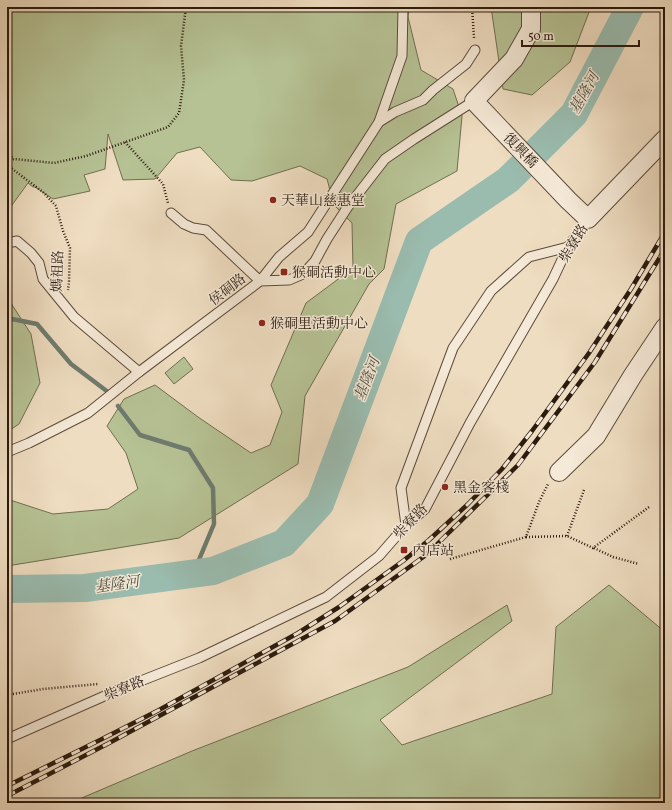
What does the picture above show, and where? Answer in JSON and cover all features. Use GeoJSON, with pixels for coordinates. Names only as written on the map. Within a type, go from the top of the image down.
{"type":"FeatureCollection","features":[{"type":"Feature","properties":{"kind":"street"},"geometry":{"type":"LineString","coordinates":[[474,101],[514,59],[531,29],[531,7]]}},
{"type":"Feature","properties":{"kind":"street","name":"復興橋"},"geometry":{"type":"LineString","coordinates":[[474,101],[588,219]]}},
{"type":"Feature","properties":{"kind":"street","name":"柴寮路"},"geometry":{"type":"LineString","coordinates":[[588,219],[665,140]]}},
{"type":"Feature","properties":{"kind":"street"},"geometry":{"type":"LineString","coordinates":[[559,472],[596,436],[633,375],[665,327]]}},
{"type":"Feature","properties":{"kind":"lane"},"geometry":{"type":"LineString","coordinates":[[171,213],[184,224],[193,228],[206,230],[260,282],[279,257],[308,232],[379,122],[402,56],[402,7]]}},
{"type":"Feature","properties":{"kind":"lane"},"geometry":{"type":"LineString","coordinates":[[379,122],[395,112],[423,100],[433,90],[466,64],[475,50]]}},
{"type":"Feature","properties":{"kind":"lane","name":"侯硐路"},"geometry":{"type":"LineString","coordinates":[[7,452],[41,437],[88,413],[138,372],[260,282],[289,280],[303,274],[315,261],[347,208],[385,159],[474,101]]}},
{"type":"Feature","properties":{"kind":"lane","name":"柴寮路"},"geometry":{"type":"LineString","coordinates":[[7,738],[118,690],[199,658],[326,597],[379,556],[406,525],[425,509],[470,423],[553,280],[568,247],[588,219]]}},
{"type":"Feature","properties":{"kind":"lane"},"geometry":{"type":"LineString","coordinates":[[7,243],[17,241],[31,253],[39,263],[43,279],[74,317],[138,372]]}},
{"type":"Feature","properties":{"kind":"lane"},"geometry":{"type":"LineString","coordinates":[[406,525],[400,488],[453,348],[491,291],[529,257],[568,247]]}},
{"type":"Feature","properties":{"kind":"path"},"geometry":{"type":"LineString","coordinates":[[7,153],[14,158],[54,163],[86,156],[168,127],[180,113],[184,80],[181,46],[186,7]]}},
{"type":"Feature","properties":{"kind":"path"},"geometry":{"type":"LineString","coordinates":[[472,7],[475,50]]}},
{"type":"Feature","properties":{"kind":"path"},"geometry":{"type":"LineString","coordinates":[[125,142],[163,184],[171,213]]}},
{"type":"Feature","properties":{"kind":"path"},"geometry":{"type":"LineString","coordinates":[[7,161],[14,158]]}},
{"type":"Feature","properties":{"kind":"path","name":"媽祖路"},"geometry":{"type":"LineString","coordinates":[[7,165],[43,192],[56,206],[63,232],[70,248],[69,281],[65,306]]}},
{"type":"Feature","properties":{"kind":"path"},"geometry":{"type":"LineString","coordinates":[[526,537],[539,502],[551,480],[559,472]]}},
{"type":"Feature","properties":{"kind":"path"},"geometry":{"type":"LineString","coordinates":[[567,536],[584,490]]}},
{"type":"Feature","properties":{"kind":"path"},"geometry":{"type":"LineString","coordinates":[[593,548],[649,508]]}},
{"type":"Feature","properties":{"kind":"path"},"geometry":{"type":"LineString","coordinates":[[450,559],[526,537],[567,536],[612,557],[639,564]]}},
{"type":"Feature","properties":{"kind":"path"},"geometry":{"type":"LineString","coordinates":[[7,695],[102,684]]}},
{"type":"Feature","properties":{"kind":"green space"},"geometry":{"type":"Polygon","coordinates":[[[7,7],[409,7],[408,17],[421,70],[453,89],[462,116],[457,171],[396,204],[384,269],[369,284],[305,396],[298,464],[179,538],[7,566],[7,499],[53,514],[108,509],[138,489],[126,453],[107,426],[124,399],[155,385],[198,417],[251,453],[270,445],[282,412],[271,385],[306,303],[353,268],[352,223],[334,205],[327,179],[300,166],[252,181],[231,180],[200,147],[177,153],[155,179],[123,180],[108,134],[105,169],[84,175],[90,191],[53,199],[28,183],[7,212],[7,7]]]}},
{"type":"Feature","properties":{"kind":"green space"},"geometry":{"type":"Polygon","coordinates":[[[491,7],[591,7],[570,62],[532,95],[503,89],[491,7]]]}},
{"type":"Feature","properties":{"kind":"green space"},"geometry":{"type":"Polygon","coordinates":[[[7,297],[31,334],[40,383],[19,424],[7,432],[7,297]]]}},
{"type":"Feature","properties":{"kind":"green space"},"geometry":{"type":"Polygon","coordinates":[[[184,357],[193,369],[174,384],[165,373],[184,357]]]}},
{"type":"Feature","properties":{"kind":"green space"},"geometry":{"type":"Polygon","coordinates":[[[609,585],[665,632],[665,803],[70,803],[192,751],[408,667],[507,605],[512,621],[380,720],[402,745],[552,694],[556,627],[609,585]]]}},
{"type":"Feature","properties":{"kind":"waterway","name":"基隆河"},"geometry":{"type":"LineString","coordinates":[[7,589],[85,588],[213,571],[284,543],[320,504],[419,241],[508,180],[574,114],[630,7]]}},
{"type":"Feature","properties":{"kind":"waterway"},"geometry":{"type":"LineString","coordinates":[[7,318],[37,324],[71,364],[108,392]]}},
{"type":"Feature","properties":{"kind":"waterway"},"geometry":{"type":"LineString","coordinates":[[118,406],[140,435],[189,450],[213,488],[214,524],[193,574]]}},
{"type":"Feature","properties":{"kind":"railway"},"geometry":{"type":"LineString","coordinates":[[7,786],[159,710],[298,633],[339,607],[403,561],[429,540],[467,505],[502,469],[532,431],[589,353],[631,289],[665,232]]}},
{"type":"Feature","properties":{"kind":"railway"},"geometry":{"type":"LineString","coordinates":[[7,796],[111,742],[335,621],[426,555],[518,465],[595,362],[665,249]]}},
{"type":"Feature","properties":{"kind":"place","name":"天華山慈惠堂"},"geometry":{"type":"Point","coordinates":[273,200]}},
{"type":"Feature","properties":{"kind":"place","name":"猴硐活動中心"},"geometry":{"type":"Point","coordinates":[284,272]}},
{"type":"Feature","properties":{"kind":"place","name":"猴硐里活動中心"},"geometry":{"type":"Point","coordinates":[262,323]}},
{"type":"Feature","properties":{"kind":"place","name":"黑金客棧"},"geometry":{"type":"Point","coordinates":[445,487]}},
{"type":"Feature","properties":{"kind":"place","name":"內店站"},"geometry":{"type":"Point","coordinates":[404,550]}}]}
